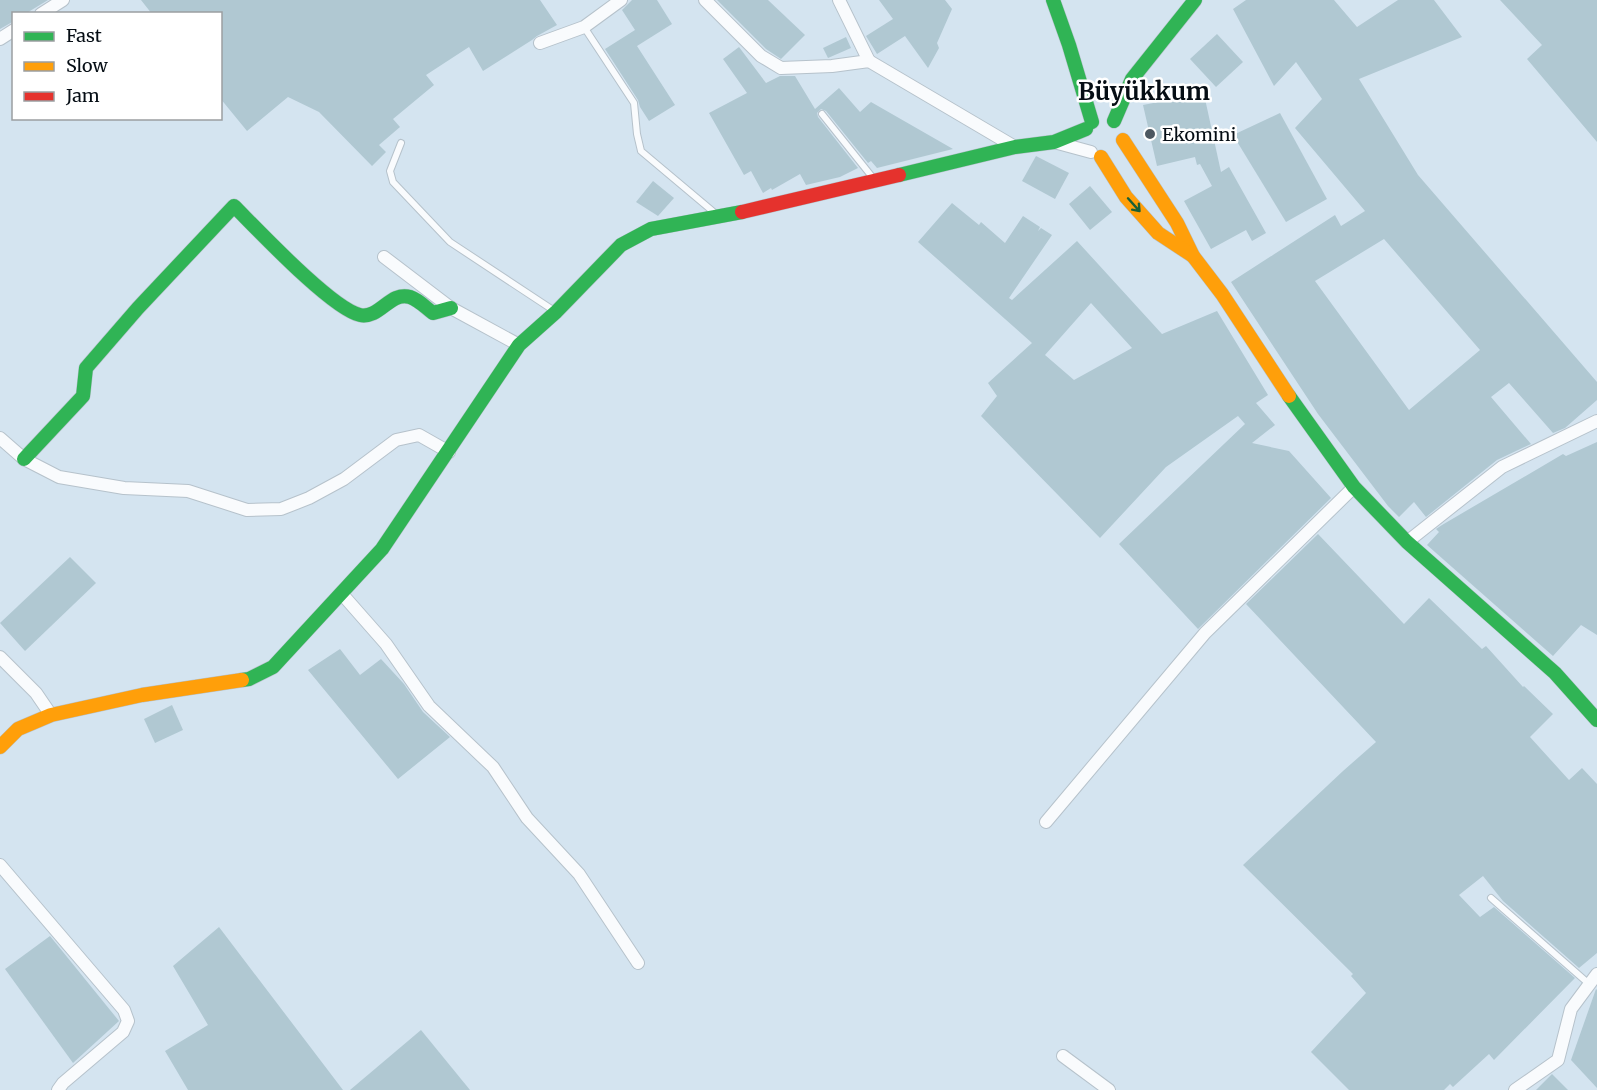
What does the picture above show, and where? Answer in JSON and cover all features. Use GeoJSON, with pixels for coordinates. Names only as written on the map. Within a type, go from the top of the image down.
{"type":"FeatureCollection","features":[{"type":"Feature","properties":{"kind":"street"},"geometry":{"type":"LineString","coordinates":[[44,12],[63,0]]}},
{"type":"Feature","properties":{"kind":"street"},"geometry":{"type":"LineString","coordinates":[[540,43],[584,27],[621,0]]}},
{"type":"Feature","properties":{"kind":"street"},"geometry":{"type":"LineString","coordinates":[[705,0],[761,56],[781,68],[832,66],[869,61]]}},
{"type":"Feature","properties":{"kind":"street"},"geometry":{"type":"LineString","coordinates":[[839,0],[869,61],[1015,147]]}},
{"type":"Feature","properties":{"kind":"street"},"geometry":{"type":"LineString","coordinates":[[1053,0],[1069,45],[1089,125],[1085,142],[1126,197],[1158,233],[1192,256]]}},
{"type":"Feature","properties":{"kind":"street"},"geometry":{"type":"LineString","coordinates":[[1114,120],[1132,79],[1195,0]]}},
{"type":"Feature","properties":{"kind":"street"},"geometry":{"type":"LineString","coordinates":[[0,747],[18,729],[51,715],[142,694],[249,679],[273,667],[382,549],[519,345],[556,312],[621,245],[651,229],[719,217],[1015,147],[1054,142],[1103,118],[1114,120],[1122,129],[1122,146],[1113,155],[1096,154],[1054,142]]}},
{"type":"Feature","properties":{"kind":"street"},"geometry":{"type":"LineString","coordinates":[[1123,140],[1177,222],[1192,256],[1222,294],[1288,394],[1354,487],[1407,542],[1555,673],[1597,720]]}},
{"type":"Feature","properties":{"kind":"street"},"geometry":{"type":"LineString","coordinates":[[24,459],[83,396],[86,368],[138,308],[234,206],[327,294],[359,315],[373,315],[394,297],[409,296],[433,313],[451,308]]}},
{"type":"Feature","properties":{"kind":"street"},"geometry":{"type":"LineString","coordinates":[[384,257],[451,308],[519,345]]}},
{"type":"Feature","properties":{"kind":"street"},"geometry":{"type":"LineString","coordinates":[[1407,542],[1502,467],[1597,421]]}},
{"type":"Feature","properties":{"kind":"street"},"geometry":{"type":"LineString","coordinates":[[0,438],[24,459],[59,477],[123,488],[188,491],[247,510],[280,509],[309,498],[344,480],[396,440],[419,435],[449,452]]}},
{"type":"Feature","properties":{"kind":"street"},"geometry":{"type":"LineString","coordinates":[[1046,822],[1205,633],[1354,487]]}},
{"type":"Feature","properties":{"kind":"street"},"geometry":{"type":"LineString","coordinates":[[342,594],[386,644],[429,706],[493,767],[527,818],[579,874],[638,963]]}},
{"type":"Feature","properties":{"kind":"street"},"geometry":{"type":"LineString","coordinates":[[0,657],[36,693],[51,715]]}},
{"type":"Feature","properties":{"kind":"street"},"geometry":{"type":"LineString","coordinates":[[0,865],[124,1010],[128,1021],[123,1032],[63,1083],[58,1090]]}},
{"type":"Feature","properties":{"kind":"street"},"geometry":{"type":"LineString","coordinates":[[1515,1090],[1558,1060],[1571,1009],[1588,983],[1597,974]]}},
{"type":"Feature","properties":{"kind":"street"},"geometry":{"type":"LineString","coordinates":[[1063,1056],[1109,1090]]}},
{"type":"Feature","properties":{"kind":"lane"},"geometry":{"type":"LineString","coordinates":[[584,27],[633,103],[641,151],[719,217]]}},
{"type":"Feature","properties":{"kind":"lane"},"geometry":{"type":"LineString","coordinates":[[822,114],[875,180]]}},
{"type":"Feature","properties":{"kind":"lane"},"geometry":{"type":"LineString","coordinates":[[401,143],[390,171],[393,182],[450,242],[556,312]]}},
{"type":"Feature","properties":{"kind":"lane"},"geometry":{"type":"LineString","coordinates":[[1491,898],[1588,983]]}},
{"type":"Feature","properties":{"kind":"building"},"geometry":{"type":"Polygon","coordinates":[[[0,0],[48,0],[28,12],[12,12],[12,22],[0,29],[0,0]]]}},
{"type":"Feature","properties":{"kind":"building"},"geometry":{"type":"Polygon","coordinates":[[[141,0],[540,0],[557,25],[483,71],[469,47],[426,75],[434,85],[393,119],[400,127],[379,145],[386,152],[372,166],[319,112],[288,97],[247,131],[222,100],[222,12],[150,12],[141,0]]]}},
{"type":"Feature","properties":{"kind":"building"},"geometry":{"type":"Polygon","coordinates":[[[632,0],[657,0],[672,24],[637,46],[675,105],[649,121],[605,49],[635,30],[622,10],[632,0]]]}},
{"type":"Feature","properties":{"kind":"building"},"geometry":{"type":"Polygon","coordinates":[[[717,0],[768,0],[805,35],[781,59],[766,49],[717,0]]]}},
{"type":"Feature","properties":{"kind":"building"},"geometry":{"type":"Polygon","coordinates":[[[879,0],[945,0],[952,9],[937,43],[939,48],[928,68],[905,36],[877,54],[866,36],[893,19],[879,0]]]}},
{"type":"Feature","properties":{"kind":"building"},"geometry":{"type":"Polygon","coordinates":[[[1246,0],[1334,0],[1357,27],[1398,0],[1434,0],[1462,37],[1359,79],[1418,175],[1597,382],[1597,400],[1565,428],[1553,433],[1509,383],[1491,397],[1531,444],[1497,460],[1426,517],[1414,502],[1399,517],[1388,506],[1318,414],[1231,282],[1335,215],[1341,226],[1365,211],[1295,128],[1322,99],[1296,62],[1274,86],[1233,9],[1246,0]],[[1384,239],[1315,281],[1409,410],[1480,350],[1384,239]]]}},
{"type":"Feature","properties":{"kind":"building"},"geometry":{"type":"Polygon","coordinates":[[[1500,0],[1597,0],[1597,142],[1527,59],[1542,45],[1500,0]]]}},
{"type":"Feature","properties":{"kind":"building"},"geometry":{"type":"Polygon","coordinates":[[[1217,34],[1243,62],[1216,87],[1190,59],[1217,34]]]}},
{"type":"Feature","properties":{"kind":"building"},"geometry":{"type":"Polygon","coordinates":[[[846,37],[851,48],[828,58],[823,48],[846,37]]]}},
{"type":"Feature","properties":{"kind":"building"},"geometry":{"type":"Polygon","coordinates":[[[739,47],[766,83],[780,76],[795,76],[815,109],[839,88],[860,112],[871,102],[953,149],[877,168],[871,161],[868,163],[826,111],[821,109],[817,113],[818,117],[858,168],[840,177],[806,185],[800,174],[763,193],[751,171],[744,175],[709,113],[747,93],[723,59],[739,47]]]}},
{"type":"Feature","properties":{"kind":"building"},"geometry":{"type":"Polygon","coordinates":[[[1202,85],[1221,172],[1229,167],[1266,233],[1252,241],[1246,230],[1211,249],[1184,201],[1212,186],[1200,164],[1197,165],[1195,157],[1157,166],[1143,105],[1174,99],[1172,92],[1202,85]]]}},
{"type":"Feature","properties":{"kind":"building"},"geometry":{"type":"Polygon","coordinates":[[[1280,113],[1327,199],[1286,222],[1233,135],[1280,113]]]}},
{"type":"Feature","properties":{"kind":"building"},"geometry":{"type":"Polygon","coordinates":[[[1036,156],[1069,173],[1055,199],[1022,181],[1036,156]]]}},
{"type":"Feature","properties":{"kind":"building"},"geometry":{"type":"Polygon","coordinates":[[[653,181],[674,198],[658,216],[636,202],[653,181]]]}},
{"type":"Feature","properties":{"kind":"building"},"geometry":{"type":"Polygon","coordinates":[[[1090,186],[1112,212],[1090,230],[1069,204],[1090,186]]]}},
{"type":"Feature","properties":{"kind":"building"},"geometry":{"type":"Polygon","coordinates":[[[952,203],[979,225],[981,222],[1005,243],[1023,216],[1040,227],[1038,231],[1041,228],[1052,235],[1009,298],[1012,300],[1077,241],[1162,334],[1217,311],[1268,395],[1256,403],[1275,425],[1252,443],[1289,451],[1331,498],[1198,629],[1119,544],[1245,424],[1238,416],[1166,467],[1100,538],[981,416],[997,396],[988,383],[1032,343],[918,242],[952,203]],[[1091,303],[1045,355],[1074,380],[1132,348],[1091,303]]]}},
{"type":"Feature","properties":{"kind":"building"},"geometry":{"type":"Polygon","coordinates":[[[1597,442],[1597,635],[1581,625],[1553,656],[1427,545],[1439,532],[1436,529],[1442,525],[1563,454],[1566,456],[1597,442]]]}},
{"type":"Feature","properties":{"kind":"building"},"geometry":{"type":"Polygon","coordinates":[[[1318,534],[1404,624],[1429,598],[1482,649],[1486,646],[1523,687],[1553,714],[1530,737],[1569,780],[1582,768],[1597,784],[1597,953],[1579,968],[1503,901],[1483,876],[1459,895],[1480,917],[1494,907],[1575,978],[1494,1060],[1489,1054],[1453,1087],[1450,1084],[1444,1090],[1349,1090],[1311,1052],[1366,993],[1351,976],[1353,974],[1243,865],[1376,742],[1246,604],[1318,534]]]}},
{"type":"Feature","properties":{"kind":"building"},"geometry":{"type":"Polygon","coordinates":[[[70,557],[96,583],[25,651],[0,623],[70,557]]]}},
{"type":"Feature","properties":{"kind":"building"},"geometry":{"type":"Polygon","coordinates":[[[340,649],[360,675],[381,659],[404,684],[423,712],[450,737],[398,779],[308,670],[340,649]]]}},
{"type":"Feature","properties":{"kind":"building"},"geometry":{"type":"Polygon","coordinates":[[[172,705],[183,730],[155,743],[144,719],[172,705]]]}},
{"type":"Feature","properties":{"kind":"building"},"geometry":{"type":"Polygon","coordinates":[[[219,927],[343,1090],[188,1090],[165,1051],[208,1025],[173,966],[219,927]]]}},
{"type":"Feature","properties":{"kind":"building"},"geometry":{"type":"Polygon","coordinates":[[[50,936],[119,1021],[73,1063],[5,969],[50,936]]]}},
{"type":"Feature","properties":{"kind":"building"},"geometry":{"type":"Polygon","coordinates":[[[1597,990],[1597,1088],[1571,1060],[1597,990]]]}},
{"type":"Feature","properties":{"kind":"building"},"geometry":{"type":"Polygon","coordinates":[[[421,1030],[470,1090],[350,1090],[421,1030]]]}},
{"type":"Feature","properties":{"kind":"building"},"geometry":{"type":"Polygon","coordinates":[[[1552,1074],[1568,1090],[1536,1090],[1552,1074]]]}},
{"type":"Feature","properties":{"kind":"traffic: fast"},"geometry":{"type":"LineString","coordinates":[[1053,0],[1092,122]]}},
{"type":"Feature","properties":{"kind":"traffic: fast"},"geometry":{"type":"LineString","coordinates":[[1114,121],[1132,79],[1195,0]]}},
{"type":"Feature","properties":{"kind":"traffic: fast"},"geometry":{"type":"LineString","coordinates":[[899,175],[1015,147],[1054,142],[1086,129]]}},
{"type":"Feature","properties":{"kind":"traffic: fast"},"geometry":{"type":"LineString","coordinates":[[24,459],[83,396],[86,368],[138,308],[234,206],[295,267],[347,310],[367,315],[403,296],[416,300],[433,313],[451,308]]}},
{"type":"Feature","properties":{"kind":"traffic: fast"},"geometry":{"type":"LineString","coordinates":[[242,680],[273,667],[382,549],[519,345],[556,312],[621,245],[651,229],[742,212]]}},
{"type":"Feature","properties":{"kind":"traffic: fast"},"geometry":{"type":"LineString","coordinates":[[1289,396],[1354,487],[1407,542],[1555,673],[1597,720]]}},
{"type":"Feature","properties":{"kind":"traffic: slow"},"geometry":{"type":"LineString","coordinates":[[1123,140],[1177,223],[1193,256],[1222,294],[1289,396]]}},
{"type":"Feature","properties":{"kind":"traffic: slow"},"geometry":{"type":"LineString","coordinates":[[1101,157],[1126,197],[1158,233],[1193,256]]}},
{"type":"Feature","properties":{"kind":"traffic: slow"},"geometry":{"type":"LineString","coordinates":[[0,747],[18,729],[51,715],[142,695],[242,680]]}},
{"type":"Feature","properties":{"kind":"traffic: jam"},"geometry":{"type":"LineString","coordinates":[[742,212],[899,175]]}},
{"type":"Feature","properties":{"kind":"place","name":"Ekomini"},"geometry":{"type":"Point","coordinates":[1150,134]}},
{"type":"Feature","properties":{"kind":"district","name":"Büyükkum"},"geometry":{"type":"Point","coordinates":[1144,91]}}]}
